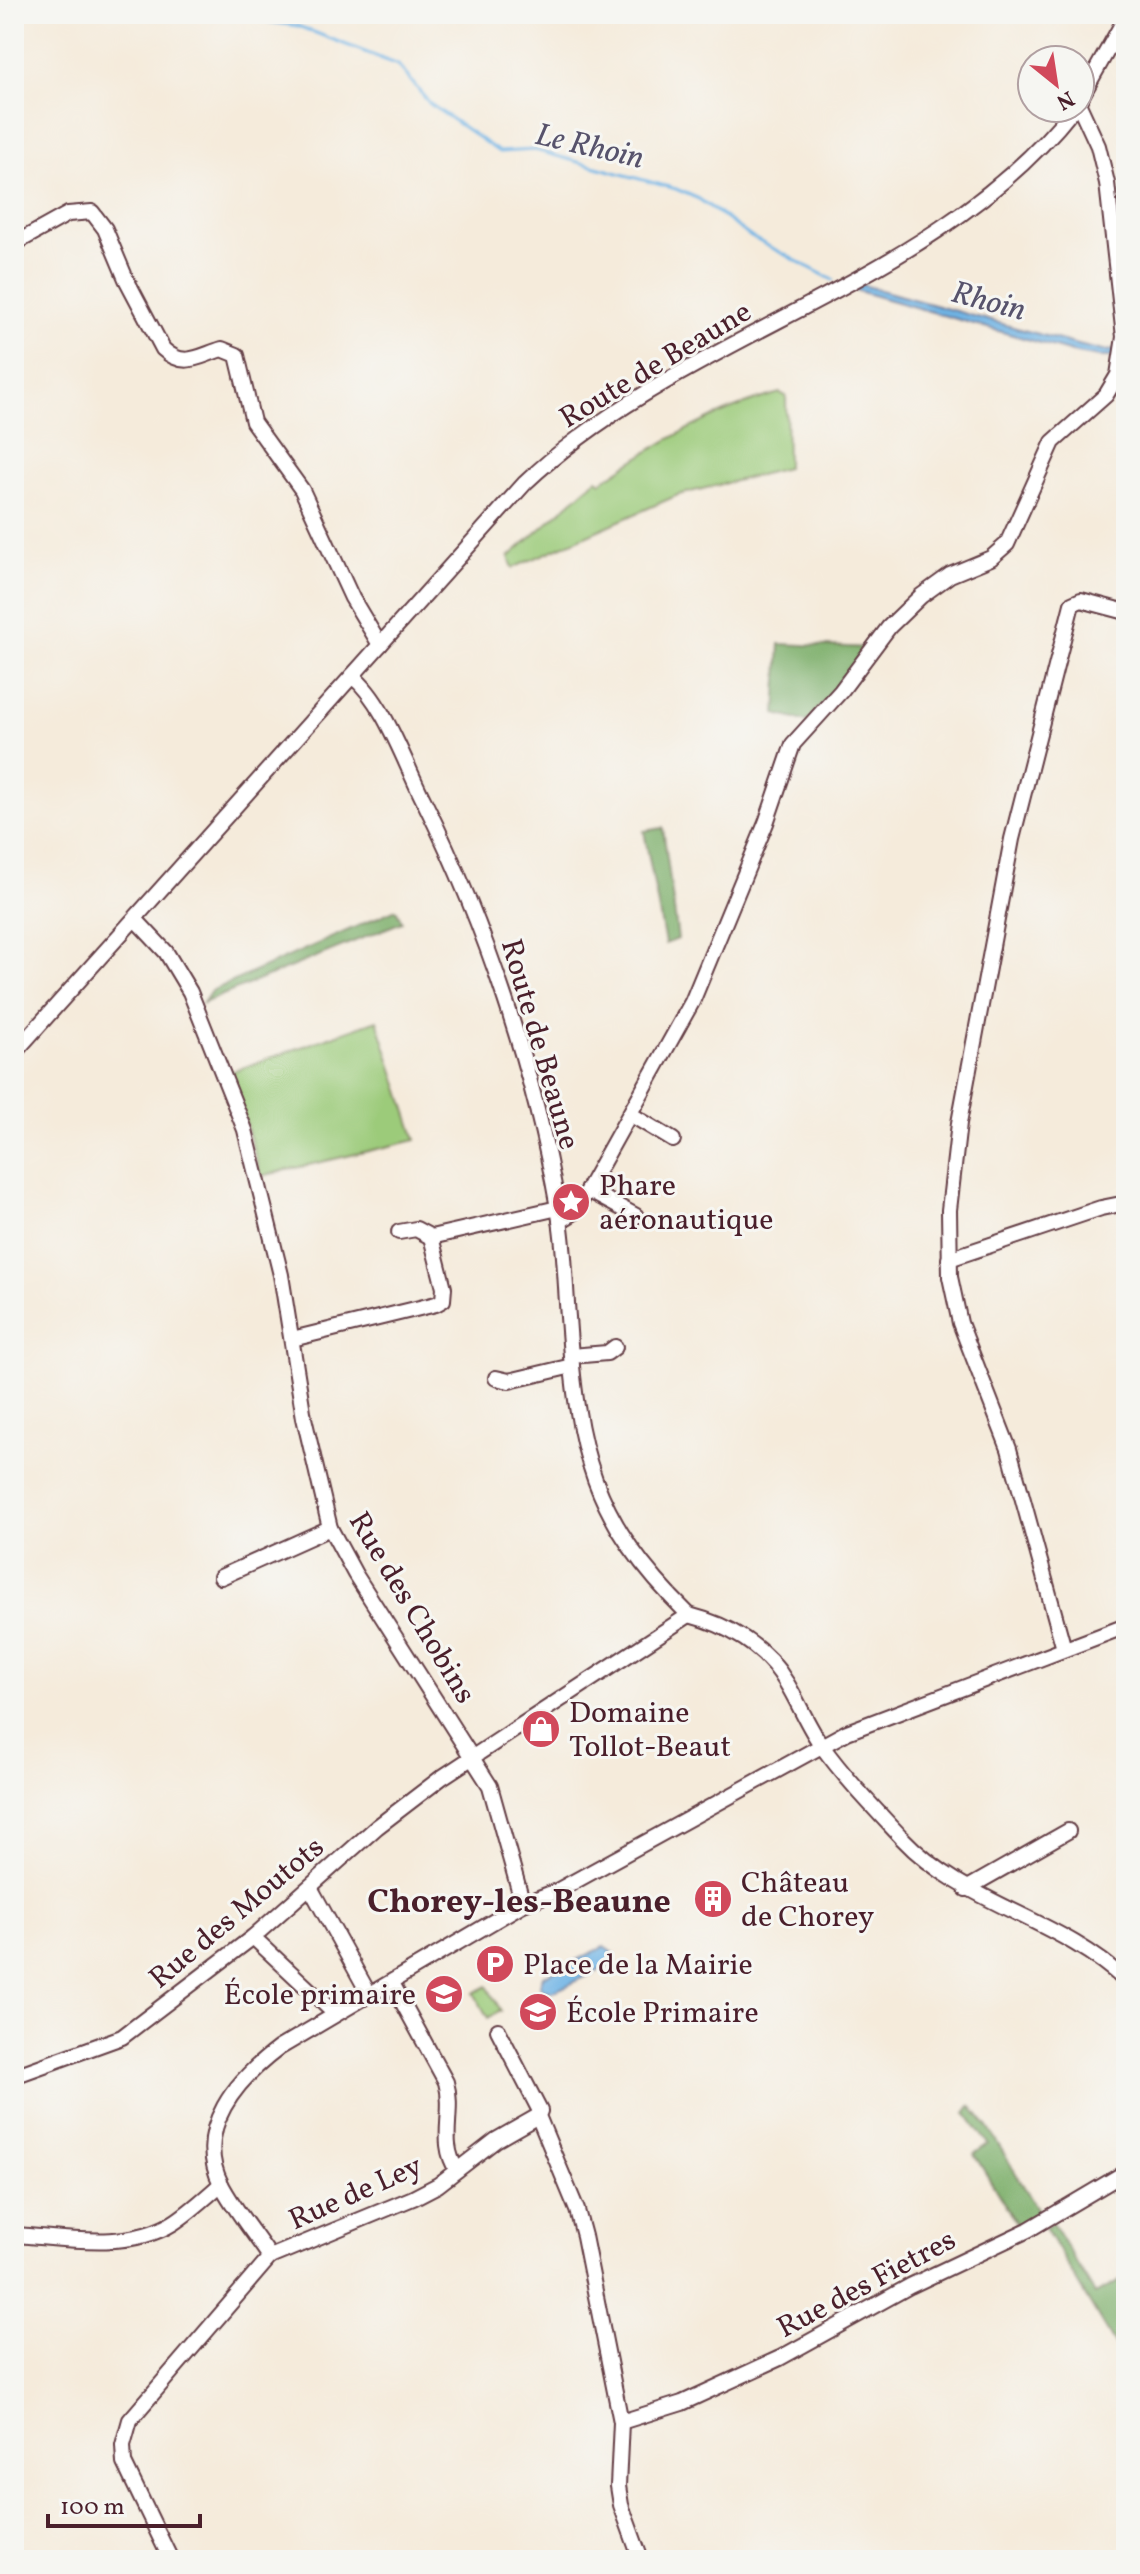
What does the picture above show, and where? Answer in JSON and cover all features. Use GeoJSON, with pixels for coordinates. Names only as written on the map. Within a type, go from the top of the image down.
{"type":"FeatureCollection","features":[{"type":"Feature","properties":{"kind":"street"},"geometry":{"type":"LineString","coordinates":[[1096,74],[1126,17]]}},
{"type":"Feature","properties":{"kind":"street","name":"Route de Beaune"},"geometry":{"type":"LineString","coordinates":[[14,1053],[525,483],[570,443],[622,409],[959,218],[1018,171],[1060,124]]}},
{"type":"Feature","properties":{"kind":"street"},"geometry":{"type":"LineString","coordinates":[[399,1232],[416,1229],[431,1237],[575,1212],[692,1002],[743,879],[793,744],[835,699],[889,627],[921,596],[950,575],[991,558],[1007,544],[1053,442],[1106,395],[1118,375],[1124,337],[1107,183],[1098,146],[1088,124]]}},
{"type":"Feature","properties":{"kind":"street"},"geometry":{"type":"LineString","coordinates":[[14,244],[68,214],[92,212],[105,229],[132,293],[163,349],[171,357],[186,361],[222,349],[237,355],[253,422],[302,490],[352,598],[380,645]]}},
{"type":"Feature","properties":{"kind":"street"},"geometry":{"type":"LineString","coordinates":[[1064,1649],[1009,1449],[960,1323],[949,1259],[949,1210],[959,1123],[1009,854],[1072,604],[1081,600],[1126,612]]}},
{"type":"Feature","properties":{"kind":"street","name":"Route de Beaune"},"geometry":{"type":"LineString","coordinates":[[352,676],[376,705],[465,884],[489,950],[520,1057],[559,1214],[571,1361],[582,1439],[599,1495],[634,1556],[689,1615]]}},
{"type":"Feature","properties":{"kind":"street","name":"Rue des Chobins"},"geometry":{"type":"LineString","coordinates":[[135,919],[173,962],[190,992],[232,1093],[281,1275],[304,1418],[330,1528],[355,1574],[473,1756],[499,1810],[523,1904]]}},
{"type":"Feature","properties":{"kind":"street"},"geometry":{"type":"LineString","coordinates":[[630,1114],[673,1140]]}},
{"type":"Feature","properties":{"kind":"street"},"geometry":{"type":"LineString","coordinates":[[588,1190],[636,1216]]}},
{"type":"Feature","properties":{"kind":"street"},"geometry":{"type":"LineString","coordinates":[[949,1259],[1101,1208],[1126,1203]]}},
{"type":"Feature","properties":{"kind":"street"},"geometry":{"type":"LineString","coordinates":[[292,1339],[443,1300],[444,1288],[431,1237]]}},
{"type":"Feature","properties":{"kind":"street"},"geometry":{"type":"LineString","coordinates":[[496,1378],[509,1381],[607,1353],[615,1347]]}},
{"type":"Feature","properties":{"kind":"street"},"geometry":{"type":"LineString","coordinates":[[221,1577],[330,1528]]}},
{"type":"Feature","properties":{"kind":"street"},"geometry":{"type":"LineString","coordinates":[[689,1615],[716,1622],[764,1655],[784,1679],[821,1745],[903,1839],[929,1864],[966,1889],[1051,1928],[1126,1981]]}},
{"type":"Feature","properties":{"kind":"street","name":"Rue des Moutots"},"geometry":{"type":"LineString","coordinates":[[14,2076],[122,2037],[253,1937],[311,1889],[377,1827],[473,1756],[689,1615]]}},
{"type":"Feature","properties":{"kind":"street"},"geometry":{"type":"LineString","coordinates":[[171,2560],[124,2463],[123,2445],[130,2420],[270,2257],[221,2184],[213,2146],[218,2117],[232,2092],[253,2068],[334,2013],[392,1983],[523,1904],[557,1891],[821,1745],[876,1720],[1126,1626]]}},
{"type":"Feature","properties":{"kind":"street"},"geometry":{"type":"LineString","coordinates":[[966,1889],[1068,1831]]}},
{"type":"Feature","properties":{"kind":"street"},"geometry":{"type":"LineString","coordinates":[[311,1889],[369,1994]]}},
{"type":"Feature","properties":{"kind":"street"},"geometry":{"type":"LineString","coordinates":[[253,1937],[334,2013]]}},
{"type":"Feature","properties":{"kind":"street"},"geometry":{"type":"LineString","coordinates":[[392,1983],[446,2082],[450,2095],[446,2145],[457,2170]]}},
{"type":"Feature","properties":{"kind":"street"},"geometry":{"type":"LineString","coordinates":[[498,2030],[540,2111],[538,2116],[581,2223],[621,2422],[618,2486],[630,2534],[641,2560]]}},
{"type":"Feature","properties":{"kind":"street","name":"Rue de Ley"},"geometry":{"type":"LineString","coordinates":[[270,2257],[413,2198],[496,2140],[538,2116]]}},
{"type":"Feature","properties":{"kind":"street","name":"Rue des Fietres"},"geometry":{"type":"LineString","coordinates":[[621,2422],[682,2403],[780,2358],[910,2286],[1028,2230],[1126,2172]]}},
{"type":"Feature","properties":{"kind":"street"},"geometry":{"type":"LineString","coordinates":[[14,2235],[120,2239],[150,2234],[172,2224],[221,2184]]}},
{"type":"Feature","properties":{"kind":"green space"},"geometry":{"type":"Polygon","coordinates":[[[780,393],[786,396],[787,468],[678,495],[513,568],[509,557],[597,479],[601,482],[643,454],[709,419],[780,393]]]}},
{"type":"Feature","properties":{"kind":"green space"},"geometry":{"type":"Polygon","coordinates":[[[780,644],[870,648],[807,722],[776,714],[780,644]]]}},
{"type":"Feature","properties":{"kind":"green space"},"geometry":{"type":"Polygon","coordinates":[[[663,828],[678,939],[665,944],[644,831],[663,828]]]}},
{"type":"Feature","properties":{"kind":"green space"},"geometry":{"type":"Polygon","coordinates":[[[396,909],[402,922],[203,1003],[211,991],[396,909]]]}},
{"type":"Feature","properties":{"kind":"green space"},"geometry":{"type":"Polygon","coordinates":[[[377,1020],[416,1140],[261,1176],[231,1072],[377,1020]]]}},
{"type":"Feature","properties":{"kind":"green space"},"geometry":{"type":"Polygon","coordinates":[[[487,1986],[501,2011],[488,2018],[474,1993],[487,1986]]]}},
{"type":"Feature","properties":{"kind":"green space"},"geometry":{"type":"Polygon","coordinates":[[[971,2106],[988,2127],[1041,2215],[1017,2225],[974,2154],[988,2144],[966,2113],[971,2106]]]}},
{"type":"Feature","properties":{"kind":"green space"},"geometry":{"type":"Polygon","coordinates":[[[1052,2223],[1095,2294],[1126,2278],[1126,2364],[1045,2228],[1052,2223]]]}},
{"type":"Feature","properties":{"kind":"water"},"geometry":{"type":"Polygon","coordinates":[[[859,284],[1074,344],[1103,351],[1118,350],[1118,357],[1072,352],[851,289],[859,284]]]}},
{"type":"Feature","properties":{"kind":"water"},"geometry":{"type":"Polygon","coordinates":[[[604,1947],[614,1954],[611,1965],[553,1992],[542,1990],[543,1976],[604,1947]]]}},
{"type":"Feature","properties":{"kind":"waterway","name":"Le Rhoin"},"geometry":{"type":"LineString","coordinates":[[261,14],[269,22],[298,26],[398,65],[430,104],[499,152],[535,150],[676,189],[699,199],[751,237],[833,280]]}},
{"type":"Feature","properties":{"kind":"place","name":"Phare aéronautique"},"geometry":{"type":"Point","coordinates":[571,1202]}},
{"type":"Feature","properties":{"kind":"place","name":"Domaine Tollot-Beaut"},"geometry":{"type":"Point","coordinates":[541,1729]}},
{"type":"Feature","properties":{"kind":"place","name":"Château de Chorey"},"geometry":{"type":"Point","coordinates":[713,1899]}},
{"type":"Feature","properties":{"kind":"place","name":"Place de la Mairie"},"geometry":{"type":"Point","coordinates":[495,1964]}},
{"type":"Feature","properties":{"kind":"place","name":"École primaire"},"geometry":{"type":"Point","coordinates":[444,1994]}},
{"type":"Feature","properties":{"kind":"place","name":"École Primaire"},"geometry":{"type":"Point","coordinates":[538,2012]}},
{"type":"Feature","properties":{"kind":"district","name":"Chorey-les-Beaune"},"geometry":{"type":"Point","coordinates":[519,1900]}},
{"type":"Feature","properties":{"kind":"water label","name":"Rhoin"},"geometry":{"type":"Point","coordinates":[989,300]}}]}
